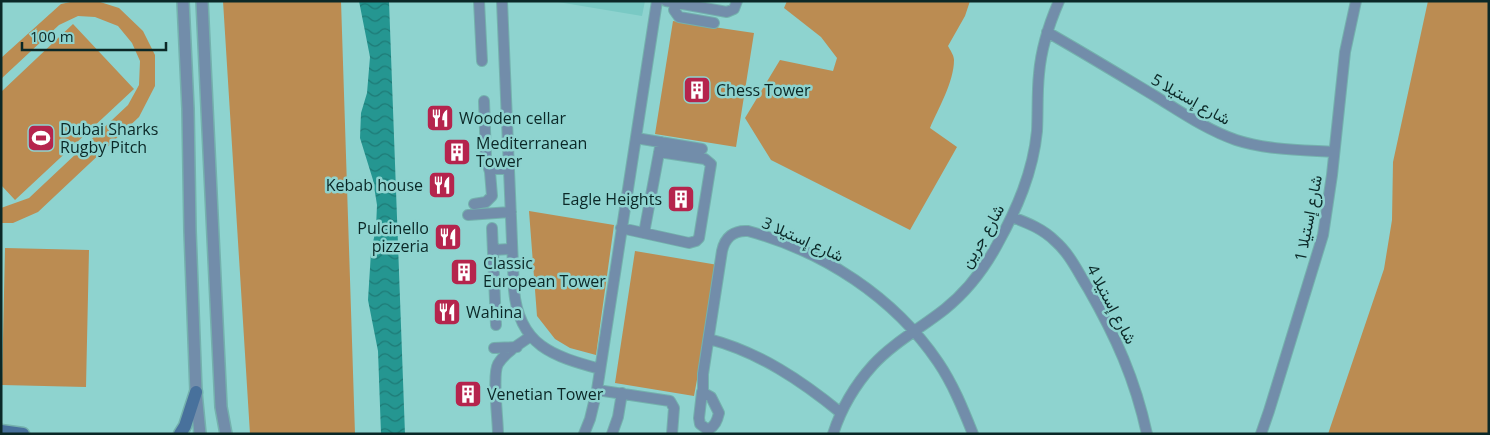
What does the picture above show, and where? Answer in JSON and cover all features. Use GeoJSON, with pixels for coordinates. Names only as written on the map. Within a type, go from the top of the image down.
{"type":"FeatureCollection","features":[{"type":"Feature","properties":{"kind":"main road"},"geometry":{"type":"LineString","coordinates":[[180,434],[185,426],[196,392]]}},
{"type":"Feature","properties":{"kind":"main road"},"geometry":{"type":"LineString","coordinates":[[1,431],[23,434]]}},
{"type":"Feature","properties":{"kind":"street"},"geometry":{"type":"LineString","coordinates":[[183,1],[188,109],[190,249],[196,392],[200,434]]}},
{"type":"Feature","properties":{"kind":"street"},"geometry":{"type":"LineString","coordinates":[[202,1],[221,406],[226,434]]}},
{"type":"Feature","properties":{"kind":"street"},"geometry":{"type":"LineString","coordinates":[[479,1],[482,61]]}},
{"type":"Feature","properties":{"kind":"street"},"geometry":{"type":"LineString","coordinates":[[502,1],[515,301],[522,322],[538,344],[555,355],[600,369]]}},
{"type":"Feature","properties":{"kind":"street"},"geometry":{"type":"LineString","coordinates":[[584,434],[590,419],[597,390],[657,1]]}},
{"type":"Feature","properties":{"kind":"street"},"geometry":{"type":"LineString","coordinates":[[714,24],[681,18],[675,12],[672,2],[727,12],[734,9],[737,1]]}},
{"type":"Feature","properties":{"kind":"street","name":"شارع جرين"},"geometry":{"type":"LineString","coordinates":[[834,434],[841,413],[852,392],[874,364],[887,352],[945,309],[972,282],[994,252],[1025,187],[1037,132],[1039,73],[1047,32],[1060,1]]}},
{"type":"Feature","properties":{"kind":"street","name":"شارع إستيلا 1"},"geometry":{"type":"LineString","coordinates":[[1261,434],[1322,235],[1329,200],[1345,52],[1356,1]]}},
{"type":"Feature","properties":{"kind":"street","name":"شارع إستيلا 5"},"geometry":{"type":"LineString","coordinates":[[1047,32],[1080,50],[1192,119],[1222,134],[1269,148],[1334,152]]}},
{"type":"Feature","properties":{"kind":"street"},"geometry":{"type":"LineString","coordinates":[[474,204],[486,202],[492,196],[486,158],[484,101]]}},
{"type":"Feature","properties":{"kind":"street"},"geometry":{"type":"LineString","coordinates":[[188,109],[193,140],[198,145],[208,147]]}},
{"type":"Feature","properties":{"kind":"street"},"geometry":{"type":"LineString","coordinates":[[621,228],[689,243],[696,241],[700,235],[711,164],[705,160],[636,138]]}},
{"type":"Feature","properties":{"kind":"street"},"geometry":{"type":"LineString","coordinates":[[660,147],[702,149]]}},
{"type":"Feature","properties":{"kind":"street"},"geometry":{"type":"LineString","coordinates":[[644,233],[660,147]]}},
{"type":"Feature","properties":{"kind":"street"},"geometry":{"type":"LineString","coordinates":[[489,169],[509,169]]}},
{"type":"Feature","properties":{"kind":"street"},"geometry":{"type":"LineString","coordinates":[[468,215],[511,212]]}},
{"type":"Feature","properties":{"kind":"street","name":"شارع إستيلا 4"},"geometry":{"type":"LineString","coordinates":[[1012,217],[1046,233],[1073,261],[1111,328],[1121,350],[1137,394],[1147,434]]}},
{"type":"Feature","properties":{"kind":"street"},"geometry":{"type":"LineString","coordinates":[[492,228],[496,325]]}},
{"type":"Feature","properties":{"kind":"street","name":"شارع إستيلا 3"},"geometry":{"type":"LineString","coordinates":[[702,392],[703,374],[723,246],[730,235],[742,231],[762,235],[808,253],[849,276],[881,299],[926,346],[950,381],[973,434]]}},
{"type":"Feature","properties":{"kind":"street"},"geometry":{"type":"LineString","coordinates":[[493,250],[512,249]]}},
{"type":"Feature","properties":{"kind":"street"},"geometry":{"type":"LineString","coordinates":[[498,434],[496,371],[500,362],[531,336]]}},
{"type":"Feature","properties":{"kind":"street"},"geometry":{"type":"LineString","coordinates":[[709,339],[738,348],[764,360],[805,385],[841,413]]}},
{"type":"Feature","properties":{"kind":"street"},"geometry":{"type":"LineString","coordinates":[[494,348],[517,347]]}},
{"type":"Feature","properties":{"kind":"street"},"geometry":{"type":"LineString","coordinates":[[597,390],[672,402],[674,408],[672,434]]}},
{"type":"Feature","properties":{"kind":"street"},"geometry":{"type":"LineString","coordinates":[[612,434],[618,417],[622,393]]}},
{"type":"Feature","properties":{"kind":"shaded area"},"geometry":{"type":"Polygon","coordinates":[[[75,1],[97,1],[119,8],[143,31],[155,55],[155,86],[139,117],[38,212],[13,223],[1,223],[1,208],[29,198],[128,105],[139,85],[140,61],[132,43],[118,26],[95,17],[78,16],[59,25],[1,79],[1,58],[61,4],[75,1]]]}},
{"type":"Feature","properties":{"kind":"shaded area"},"geometry":{"type":"Polygon","coordinates":[[[223,1],[341,1],[355,434],[250,434],[223,1]]]}},
{"type":"Feature","properties":{"kind":"shaded area"},"geometry":{"type":"Polygon","coordinates":[[[552,1],[645,1],[642,16],[552,1]]]}},
{"type":"Feature","properties":{"kind":"shaded area"},"geometry":{"type":"Polygon","coordinates":[[[787,1],[970,1],[965,16],[948,46],[954,58],[953,68],[945,95],[930,128],[957,147],[910,230],[771,160],[745,118],[780,60],[833,71],[837,58],[821,37],[784,8],[787,1]]]}},
{"type":"Feature","properties":{"kind":"shaded area"},"geometry":{"type":"Polygon","coordinates":[[[1428,1],[1489,1],[1489,434],[1328,434],[1384,269],[1392,220],[1393,162],[1428,1]]]}},
{"type":"Feature","properties":{"kind":"shaded area"},"geometry":{"type":"Polygon","coordinates":[[[673,21],[754,33],[736,147],[655,134],[673,21]]]}},
{"type":"Feature","properties":{"kind":"shaded area","name":"Dubai Sharks Rugby Pitch"},"geometry":{"type":"Polygon","coordinates":[[[73,24],[134,89],[15,200],[1,185],[1,92],[73,24]]]}},
{"type":"Feature","properties":{"kind":"shaded area"},"geometry":{"type":"Polygon","coordinates":[[[529,211],[614,225],[596,355],[570,348],[555,339],[537,316],[529,211]]]}},
{"type":"Feature","properties":{"kind":"shaded area"},"geometry":{"type":"Polygon","coordinates":[[[5,248],[89,250],[86,387],[2,385],[5,248]]]}},
{"type":"Feature","properties":{"kind":"shaded area"},"geometry":{"type":"Polygon","coordinates":[[[635,251],[718,265],[694,396],[615,383],[635,251]]]}},
{"type":"Feature","properties":{"kind":"water"},"geometry":{"type":"Polygon","coordinates":[[[359,1],[389,1],[405,434],[381,434],[378,351],[368,300],[371,252],[376,228],[377,205],[373,180],[360,138],[361,113],[367,93],[370,57],[359,1]]]}},
{"type":"Feature","properties":{"kind":"place","name":"Chess Tower"},"geometry":{"type":"Point","coordinates":[697,90]}},
{"type":"Feature","properties":{"kind":"place","name":"Wooden cellar"},"geometry":{"type":"Point","coordinates":[440,118]}},
{"type":"Feature","properties":{"kind":"place","name":"Dubai Sharks Rugby Pitch"},"geometry":{"type":"Point","coordinates":[41,138]}},
{"type":"Feature","properties":{"kind":"place","name":"Mediterranean Tower"},"geometry":{"type":"Point","coordinates":[457,152]}},
{"type":"Feature","properties":{"kind":"place","name":"Kebab house"},"geometry":{"type":"Point","coordinates":[442,185]}},
{"type":"Feature","properties":{"kind":"place","name":"Eagle Heights"},"geometry":{"type":"Point","coordinates":[681,199]}},
{"type":"Feature","properties":{"kind":"place","name":"Pulcinello pizzeria"},"geometry":{"type":"Point","coordinates":[448,237]}},
{"type":"Feature","properties":{"kind":"place","name":"Classic European Tower"},"geometry":{"type":"Point","coordinates":[464,272]}},
{"type":"Feature","properties":{"kind":"place","name":"Wahina"},"geometry":{"type":"Point","coordinates":[447,312]}},
{"type":"Feature","properties":{"kind":"place","name":"Venetian Tower"},"geometry":{"type":"Point","coordinates":[468,394]}}]}
